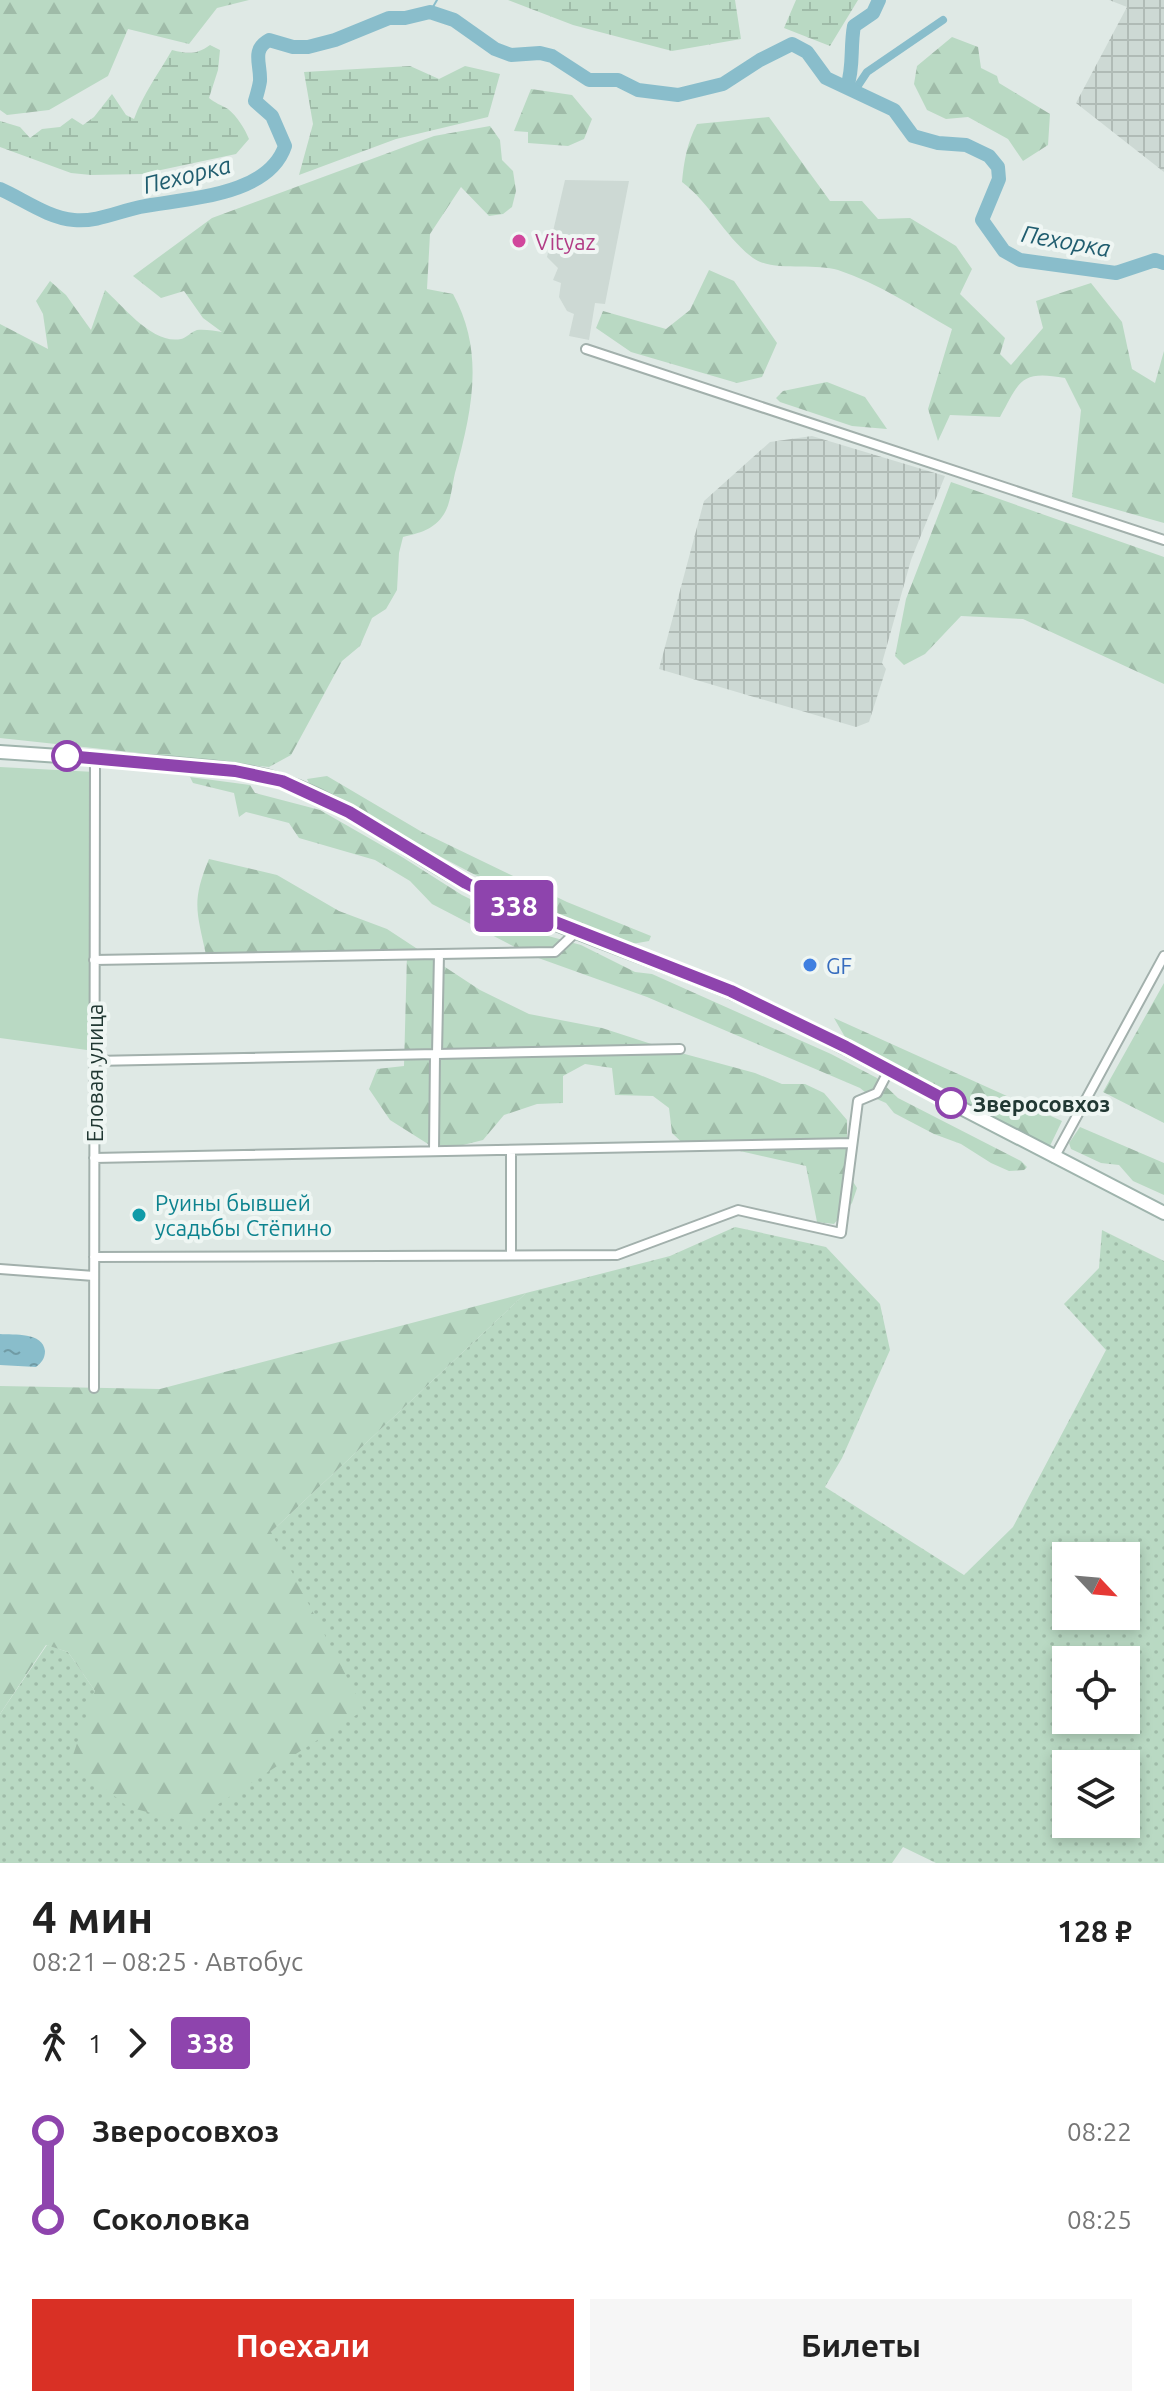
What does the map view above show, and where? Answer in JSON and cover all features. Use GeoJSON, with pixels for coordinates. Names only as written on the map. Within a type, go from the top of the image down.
{"type":"FeatureCollection","features":[{"type":"Feature","properties":{"kind":"main road"},"geometry":{"type":"LineString","coordinates":[[0,752],[235,771],[282,781],[349,812],[466,883],[576,932],[731,991],[1164,1213]]}},
{"type":"Feature","properties":{"kind":"street"},"geometry":{"type":"LineString","coordinates":[[586,349],[1164,540]]}},
{"type":"Feature","properties":{"kind":"street","name":"Еловая улица"},"geometry":{"type":"LineString","coordinates":[[94,1388],[95,758]]}},
{"type":"Feature","properties":{"kind":"street"},"geometry":{"type":"LineString","coordinates":[[94,960],[555,952],[576,932]]}},
{"type":"Feature","properties":{"kind":"street"},"geometry":{"type":"LineString","coordinates":[[434,1151],[439,954]]}},
{"type":"Feature","properties":{"kind":"street"},"geometry":{"type":"LineString","coordinates":[[1054,1158],[1164,956]]}},
{"type":"Feature","properties":{"kind":"street"},"geometry":{"type":"LineString","coordinates":[[94,1061],[680,1049]]}},
{"type":"Feature","properties":{"kind":"street"},"geometry":{"type":"LineString","coordinates":[[94,1257],[617,1255],[738,1210],[841,1233],[858,1101],[877,1093],[889,1070]]}},
{"type":"Feature","properties":{"kind":"street"},"geometry":{"type":"LineString","coordinates":[[94,1158],[852,1143]]}},
{"type":"Feature","properties":{"kind":"street"},"geometry":{"type":"LineString","coordinates":[[511,1150],[511,1255]]}},
{"type":"Feature","properties":{"kind":"street"},"geometry":{"type":"LineString","coordinates":[[0,1269],[94,1276]]}},
{"type":"Feature","properties":{"kind":"shaded area"},"geometry":{"type":"Polygon","coordinates":[[[1109,0],[1164,0],[1164,172],[1076,103],[1127,7],[1109,0]]]}},
{"type":"Feature","properties":{"kind":"shaded area"},"geometry":{"type":"Polygon","coordinates":[[[565,180],[629,181],[605,304],[595,303],[589,340],[569,336],[574,314],[567,311],[559,297],[561,283],[553,280],[558,268],[547,257],[565,180]]]}},
{"type":"Feature","properties":{"kind":"shaded area"},"geometry":{"type":"Polygon","coordinates":[[[812,436],[945,476],[911,560],[882,663],[886,669],[869,722],[856,727],[659,669],[704,501],[770,442],[812,436]]]}},
{"type":"Feature","properties":{"kind":"green space"},"geometry":{"type":"Polygon","coordinates":[[[0,0],[249,0],[217,8],[189,44],[128,29],[108,76],[49,110],[7,115],[0,110],[0,0]]]}},
{"type":"Feature","properties":{"kind":"green space"},"geometry":{"type":"Polygon","coordinates":[[[508,0],[735,0],[741,39],[672,51],[573,25],[508,0]]]}},
{"type":"Feature","properties":{"kind":"green space"},"geometry":{"type":"Polygon","coordinates":[[[796,0],[858,0],[830,46],[784,28],[796,0]]]}},
{"type":"Feature","properties":{"kind":"green space"},"geometry":{"type":"Polygon","coordinates":[[[952,37],[978,47],[981,68],[997,76],[999,83],[1050,114],[1048,145],[1023,161],[1008,139],[968,117],[946,119],[927,110],[914,84],[917,66],[952,37]]]}},
{"type":"Feature","properties":{"kind":"green space"},"geometry":{"type":"Polygon","coordinates":[[[210,45],[220,50],[218,70],[209,98],[231,112],[249,139],[236,154],[142,174],[91,175],[71,173],[0,147],[0,121],[20,127],[30,138],[42,129],[60,127],[72,118],[83,125],[94,117],[112,94],[126,115],[134,119],[172,50],[192,53],[210,45]]]}},
{"type":"Feature","properties":{"kind":"green space"},"geometry":{"type":"Polygon","coordinates":[[[410,66],[439,79],[465,66],[500,74],[488,117],[396,139],[299,175],[313,124],[304,72],[410,66]]]}},
{"type":"Feature","properties":{"kind":"green space"},"geometry":{"type":"Polygon","coordinates":[[[531,89],[572,95],[592,119],[584,139],[568,146],[528,143],[528,132],[514,131],[531,89]]]}},
{"type":"Feature","properties":{"kind":"green space"},"geometry":{"type":"Polygon","coordinates":[[[769,117],[830,201],[862,201],[878,219],[910,218],[956,246],[972,269],[960,294],[1005,338],[1000,354],[1011,365],[1043,328],[1036,301],[1091,283],[1122,322],[1132,369],[1155,383],[1164,351],[1164,523],[1072,497],[1081,410],[1065,378],[1039,376],[1023,381],[1000,417],[950,415],[938,441],[928,409],[952,329],[853,275],[829,268],[771,265],[743,250],[682,182],[685,159],[697,124],[769,117]]]}},
{"type":"Feature","properties":{"kind":"green space"},"geometry":{"type":"Polygon","coordinates":[[[490,126],[500,140],[502,160],[513,171],[516,191],[512,207],[503,214],[489,216],[461,187],[430,234],[427,289],[453,294],[463,316],[472,360],[470,404],[448,505],[431,527],[403,537],[397,590],[386,609],[372,618],[360,646],[342,661],[291,755],[269,767],[0,738],[0,324],[48,349],[43,314],[36,301],[50,281],[66,295],[91,330],[105,290],[139,323],[160,336],[181,339],[197,330],[222,332],[203,318],[184,291],[161,298],[133,276],[212,218],[434,136],[490,126]]]}},
{"type":"Feature","properties":{"kind":"green space"},"geometry":{"type":"Polygon","coordinates":[[[709,270],[734,281],[777,343],[762,377],[737,383],[631,352],[596,328],[603,311],[666,329],[690,310],[709,270]]]}},
{"type":"Feature","properties":{"kind":"green space"},"geometry":{"type":"Polygon","coordinates":[[[827,382],[865,397],[887,429],[852,426],[776,398],[783,391],[827,382]]]}},
{"type":"Feature","properties":{"kind":"green space"},"geometry":{"type":"Polygon","coordinates":[[[951,482],[1164,557],[1164,684],[1023,619],[961,616],[925,654],[904,665],[895,656],[906,599],[951,482]]]}},
{"type":"Feature","properties":{"kind":"green space"},"geometry":{"type":"Polygon","coordinates":[[[0,767],[95,772],[94,1051],[0,1038],[0,767]]]}},
{"type":"Feature","properties":{"kind":"green space"},"geometry":{"type":"Polygon","coordinates":[[[327,776],[422,832],[567,902],[651,936],[649,941],[626,945],[540,909],[312,789],[307,779],[327,776]]]}},
{"type":"Feature","properties":{"kind":"green space"},"geometry":{"type":"Polygon","coordinates":[[[190,777],[250,785],[255,793],[320,810],[462,895],[541,934],[581,945],[635,972],[652,974],[831,1054],[877,1078],[898,1098],[1021,1161],[1027,1167],[1009,1171],[961,1144],[894,1113],[886,1103],[860,1088],[647,997],[530,955],[432,904],[410,881],[375,860],[299,838],[289,823],[246,812],[239,817],[234,793],[193,783],[190,777]]]}},
{"type":"Feature","properties":{"kind":"green space"},"geometry":{"type":"Polygon","coordinates":[[[209,859],[277,875],[339,911],[387,929],[480,990],[529,1014],[602,1028],[755,1073],[782,1084],[805,1084],[824,1093],[847,1120],[847,1172],[857,1188],[852,1203],[834,1224],[817,1222],[806,1166],[718,1146],[691,1151],[672,1133],[669,1108],[653,1096],[615,1095],[612,1068],[585,1064],[563,1076],[563,1103],[537,1104],[504,1115],[483,1140],[455,1147],[428,1144],[390,1120],[369,1089],[377,1069],[404,1066],[407,955],[206,955],[197,907],[209,859]]]}},
{"type":"Feature","properties":{"kind":"green space"},"geometry":{"type":"Polygon","coordinates":[[[1164,983],[1164,1123],[1103,1092],[1164,983]]]}},
{"type":"Feature","properties":{"kind":"green space"},"geometry":{"type":"Polygon","coordinates":[[[834,1018],[1062,1121],[1048,1150],[845,1037],[834,1018]]]}},
{"type":"Feature","properties":{"kind":"green space"},"geometry":{"type":"Polygon","coordinates":[[[1080,1127],[1164,1163],[1164,1195],[1133,1181],[1119,1165],[1101,1163],[1071,1149],[1069,1143],[1080,1127]]]}},
{"type":"Feature","properties":{"kind":"green space"},"geometry":{"type":"Polygon","coordinates":[[[735,1227],[826,1247],[880,1304],[890,1350],[842,1458],[825,1487],[964,1575],[1013,1527],[1106,1350],[1064,1304],[1099,1268],[1102,1230],[1164,1261],[1164,1863],[936,1863],[903,1847],[892,1863],[0,1863],[0,1714],[47,1645],[68,1652],[95,1691],[271,1532],[526,1293],[670,1256],[735,1227]]]}},
{"type":"Feature","properties":{"kind":"green space"},"geometry":{"type":"Polygon","coordinates":[[[526,1293],[271,1532],[364,1710],[189,1823],[128,1807],[71,1761],[95,1691],[68,1652],[46,1645],[0,1714],[0,1386],[160,1389],[526,1293]]]}},
{"type":"Feature","properties":{"kind":"water"},"geometry":{"type":"Polygon","coordinates":[[[0,1334],[39,1340],[45,1351],[42,1360],[36,1367],[0,1365],[0,1334]]]}},
{"type":"Feature","properties":{"kind":"waterway"},"geometry":{"type":"LineString","coordinates":[[430,12],[437,0]]}},
{"type":"Feature","properties":{"kind":"waterway"},"geometry":{"type":"LineString","coordinates":[[847,87],[854,26],[873,13],[879,0]]}},
{"type":"Feature","properties":{"kind":"waterway","name":"Пехорка"},"geometry":{"type":"LineString","coordinates":[[0,189],[55,216],[82,220],[201,197],[244,185],[262,176],[276,163],[285,146],[272,116],[255,101],[260,81],[258,58],[263,44],[269,40],[293,47],[308,47],[335,40],[389,18],[430,12],[454,20],[495,49],[511,55],[540,53],[552,56],[589,80],[618,80],[638,90],[678,95],[723,84],[792,44],[807,52],[826,78],[894,110],[913,136],[938,143],[966,145],[989,156],[998,167],[999,179],[982,220],[1004,251],[1020,260],[1116,273],[1155,260],[1164,263]]}},
{"type":"Feature","properties":{"kind":"waterway"},"geometry":{"type":"LineString","coordinates":[[855,90],[867,72],[943,20]]}},
{"type":"Feature","properties":{"kind":"bus line","name":"338"},"geometry":{"type":"LineString","coordinates":[[67,756],[186,765],[282,781],[349,812],[415,854],[497,899],[731,991],[951,1103]]}},
{"type":"Feature","properties":{"kind":"place","name":"Vityaz"},"geometry":{"type":"Point","coordinates":[519,241]}},
{"type":"Feature","properties":{"kind":"place","name":"GF"},"geometry":{"type":"Point","coordinates":[810,965]}},
{"type":"Feature","properties":{"kind":"place","name":"Зверосовхоз"},"geometry":{"type":"Point","coordinates":[951,1103]}},
{"type":"Feature","properties":{"kind":"place","name":"Руины бывшей усадьбы Стёпино"},"geometry":{"type":"Point","coordinates":[139,1215]}}]}
